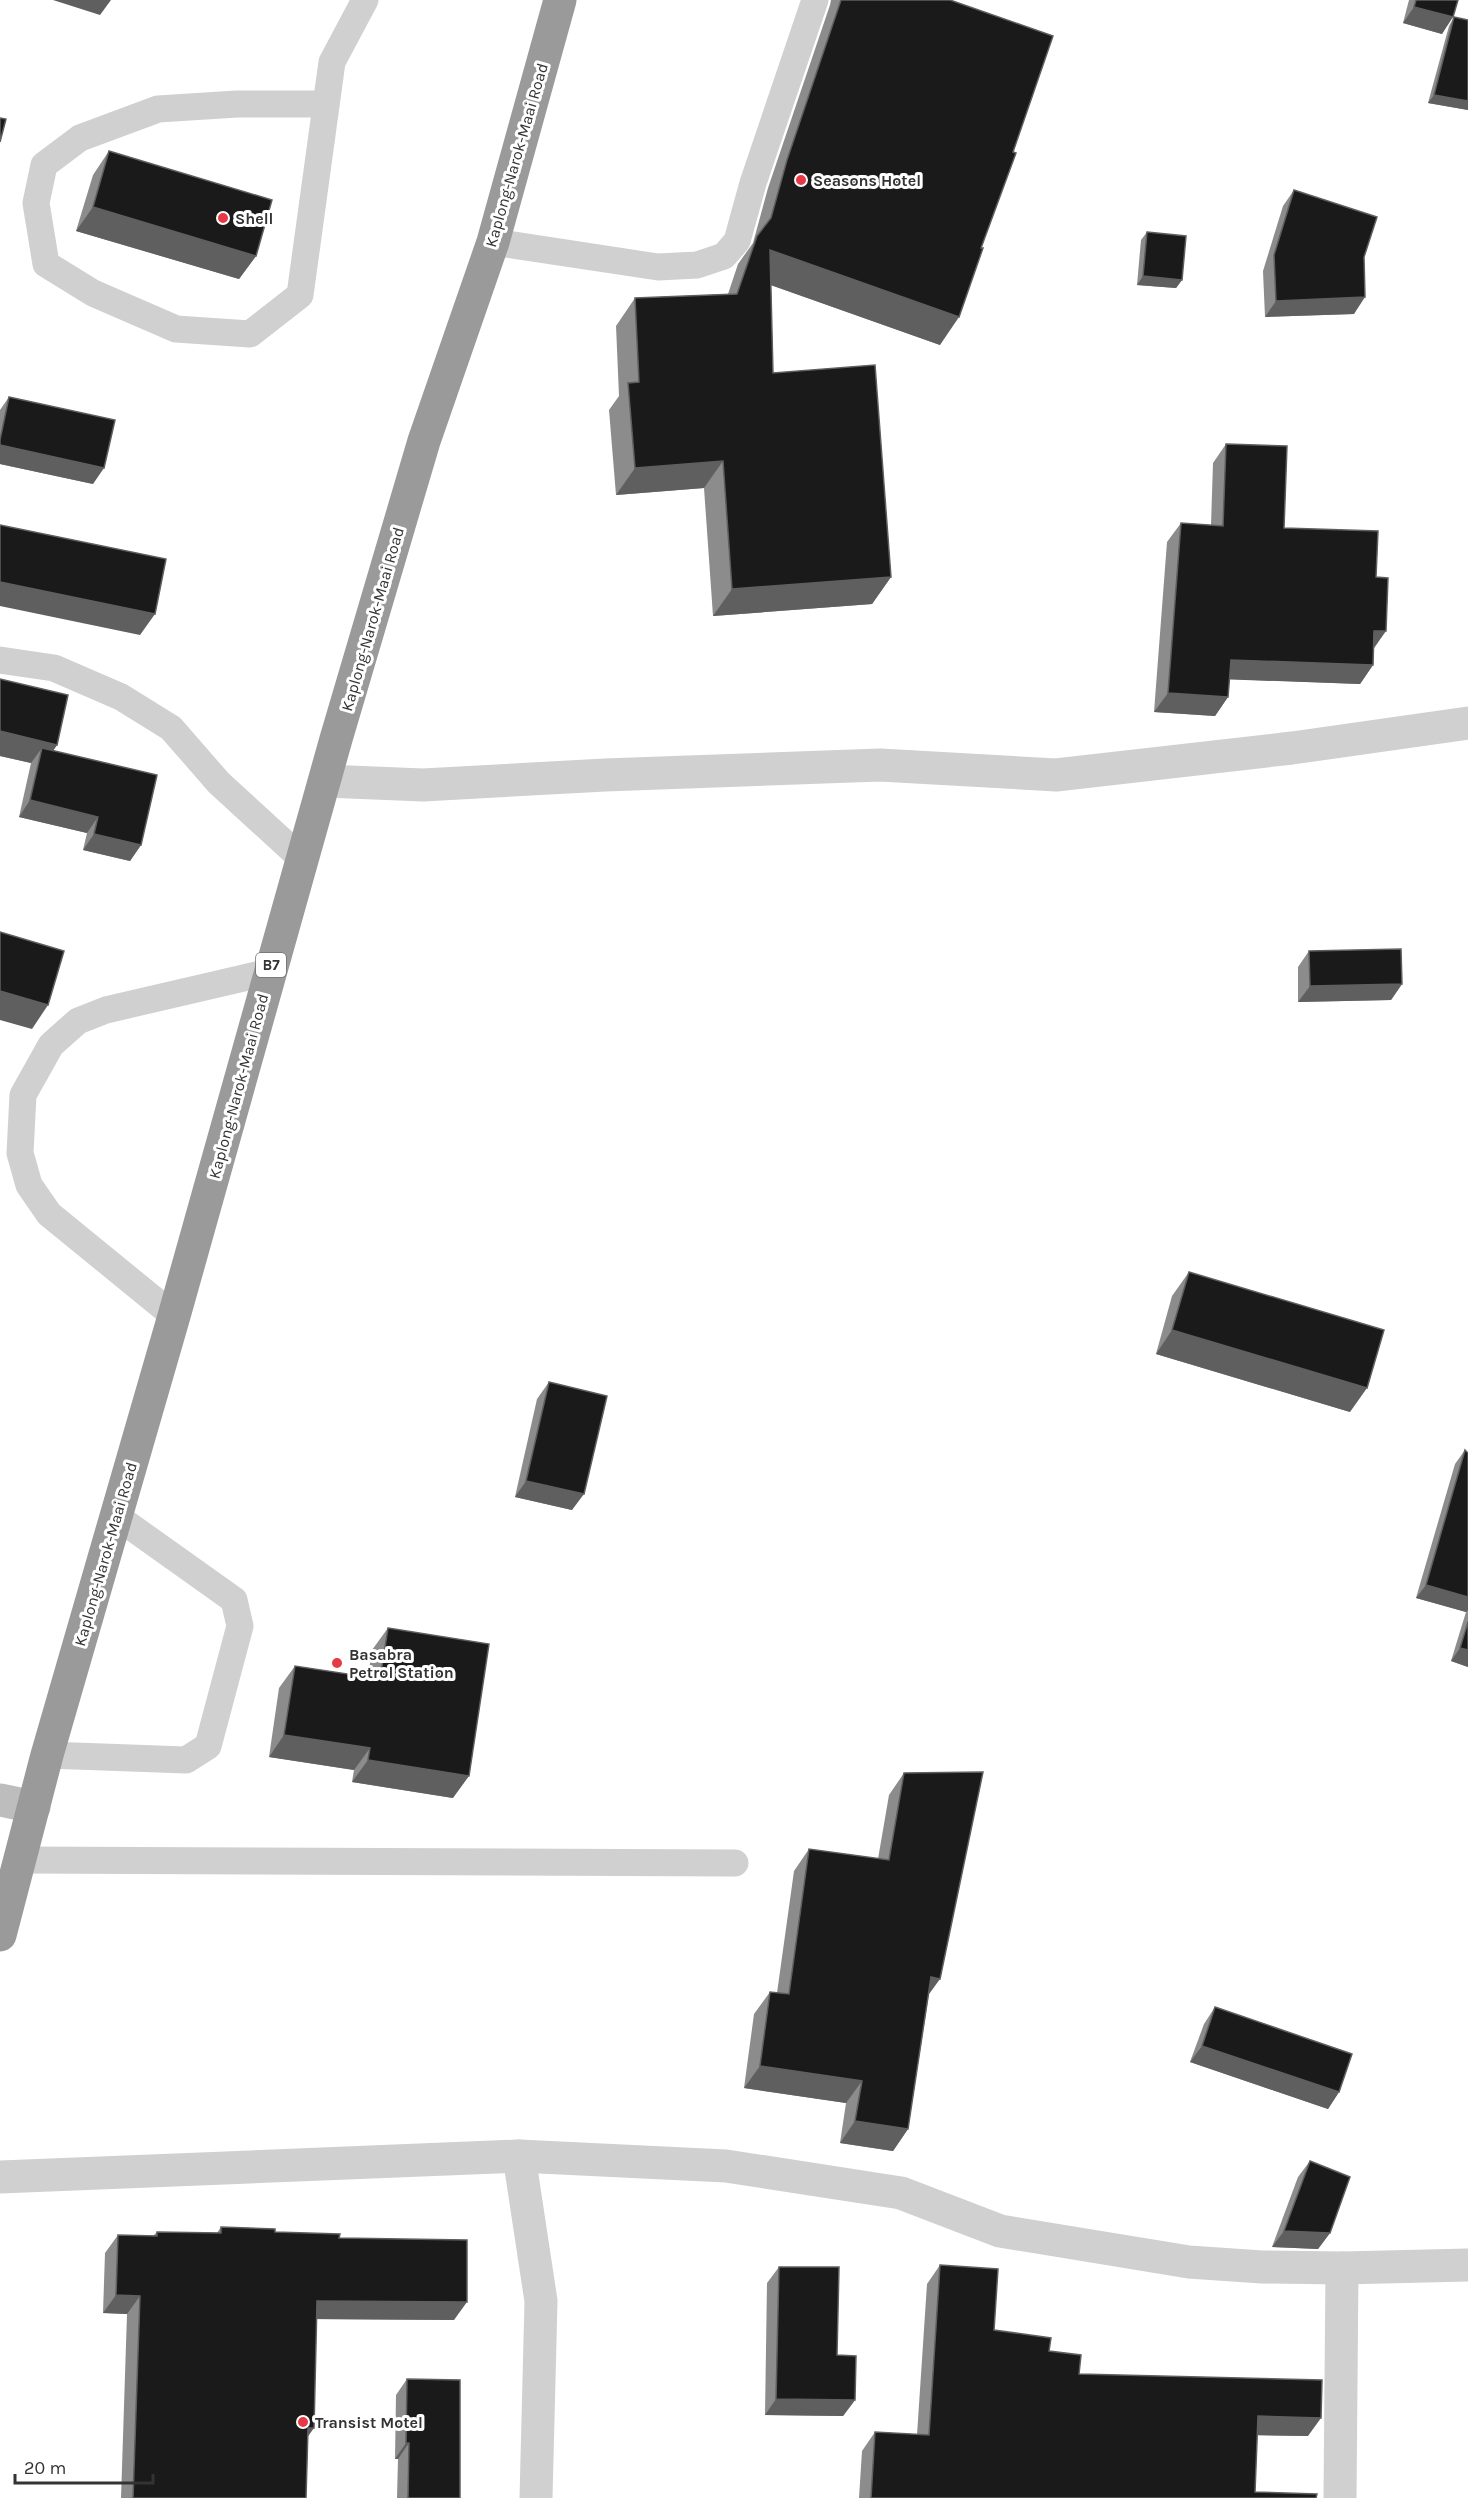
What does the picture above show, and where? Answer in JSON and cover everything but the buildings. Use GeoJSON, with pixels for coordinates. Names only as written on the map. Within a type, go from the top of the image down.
{"type":"FeatureCollection","features":[{"type":"Feature","properties":{"kind":"highway","name":"Kaplong-Narok-Maai Road"},"geometry":{"type":"LineString","coordinates":[[0,1935],[47,1755],[174,1316],[269,972],[424,441],[493,242],[560,0]]}},
{"type":"Feature","properties":{"kind":"street"},"geometry":{"type":"LineString","coordinates":[[325,781],[423,785],[605,775],[880,765],[1056,775],[1292,748],[1468,723]]}},
{"type":"Feature","properties":{"kind":"street"},"geometry":{"type":"LineString","coordinates":[[0,1800],[34,1807]]}},
{"type":"Feature","properties":{"kind":"street"},"geometry":{"type":"LineString","coordinates":[[0,2177],[519,2156],[726,2166],[902,2193],[1000,2231],[1189,2262],[1262,2267],[1342,2268],[1468,2265]]}},
{"type":"Feature","properties":{"kind":"street"},"geometry":{"type":"LineString","coordinates":[[519,2156],[541,2301],[536,2498]]}},
{"type":"Feature","properties":{"kind":"street"},"geometry":{"type":"LineString","coordinates":[[1340,2498],[1342,2268]]}},
{"type":"Feature","properties":{"kind":"lane"},"geometry":{"type":"LineString","coordinates":[[326,104],[237,104],[158,109],[80,138],[44,165],[36,203],[46,264],[93,293],[176,329],[250,334],[300,295],[332,62],[365,0]]}},
{"type":"Feature","properties":{"kind":"lane"},"geometry":{"type":"LineString","coordinates":[[493,242],[658,267],[697,265],[724,256],[737,241],[753,183],[815,0]]}},
{"type":"Feature","properties":{"kind":"lane"},"geometry":{"type":"LineString","coordinates":[[0,660],[54,668],[121,697],[171,728],[219,783],[302,859]]}},
{"type":"Feature","properties":{"kind":"lane"},"geometry":{"type":"LineString","coordinates":[[174,1316],[49,1214],[29,1185],[20,1153],[23,1095],[51,1045],[78,1021],[106,1010],[269,972]]}},
{"type":"Feature","properties":{"kind":"lane"},"geometry":{"type":"LineString","coordinates":[[47,1755],[186,1760],[208,1746],[240,1626],[234,1600],[116,1516]]}},
{"type":"Feature","properties":{"kind":"lane"},"geometry":{"type":"LineString","coordinates":[[21,1860],[735,1863]]}},
{"type":"Feature","properties":{"kind":"place","name":"Seasons Hotel"},"geometry":{"type":"Point","coordinates":[801,180]}},
{"type":"Feature","properties":{"kind":"place","name":"Shell"},"geometry":{"type":"Point","coordinates":[223,218]}},
{"type":"Feature","properties":{"kind":"place","name":"Basabra Petrol Station"},"geometry":{"type":"Point","coordinates":[337,1663]}},
{"type":"Feature","properties":{"kind":"place","name":"Transist Motel"},"geometry":{"type":"Point","coordinates":[303,2422]}}]}
